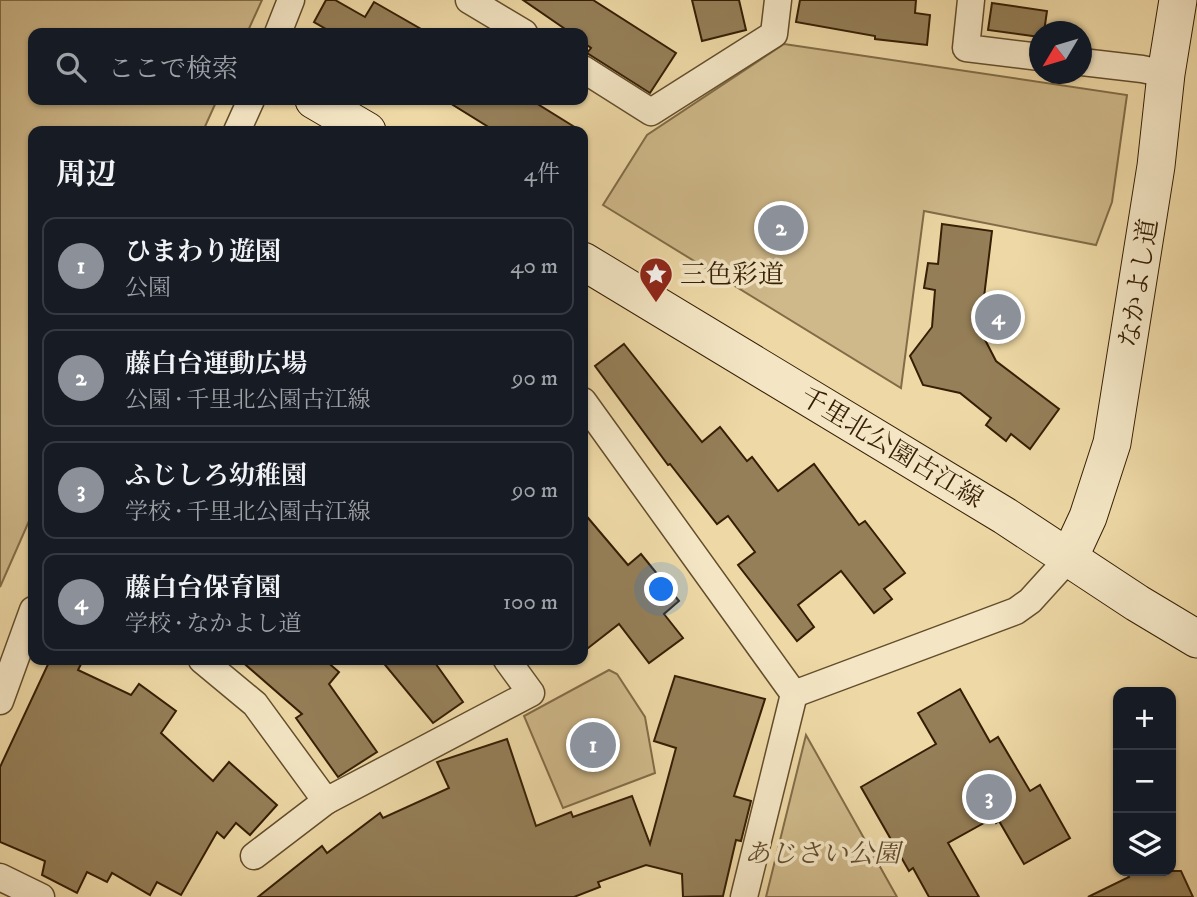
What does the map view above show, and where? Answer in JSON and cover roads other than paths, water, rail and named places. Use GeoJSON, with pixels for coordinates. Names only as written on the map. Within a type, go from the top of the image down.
{"type":"FeatureCollection","features":[{"type":"Feature","properties":{"kind":"street"},"geometry":{"type":"LineString","coordinates":[[280,28],[291,0]]}},
{"type":"Feature","properties":{"kind":"street"},"geometry":{"type":"LineString","coordinates":[[588,72],[651,112],[774,34],[778,0]]}},
{"type":"Feature","properties":{"kind":"street"},"geometry":{"type":"LineString","coordinates":[[971,0],[966,48],[1029,56]]}},
{"type":"Feature","properties":{"kind":"street","name":"なかよし道"},"geometry":{"type":"LineString","coordinates":[[1069,558],[1088,517],[1112,443],[1156,166],[1166,74],[1178,0]]}},
{"type":"Feature","properties":{"kind":"street"},"geometry":{"type":"LineString","coordinates":[[484,4],[517,28]]}},
{"type":"Feature","properties":{"kind":"street"},"geometry":{"type":"LineString","coordinates":[[1092,63],[1166,74]]}},
{"type":"Feature","properties":{"kind":"street"},"geometry":{"type":"LineString","coordinates":[[239,126],[249,105]]}},
{"type":"Feature","properties":{"kind":"street"},"geometry":{"type":"LineString","coordinates":[[323,105],[358,126]]}},
{"type":"Feature","properties":{"kind":"street","name":"千里北公園古江線"},"geometry":{"type":"LineString","coordinates":[[588,264],[994,509],[1197,639]]}},
{"type":"Feature","properties":{"kind":"street"},"geometry":{"type":"LineString","coordinates":[[588,408],[794,694],[744,897]]}},
{"type":"Feature","properties":{"kind":"street"},"geometry":{"type":"LineString","coordinates":[[794,694],[1016,611],[1030,601],[1069,558]]}},
{"type":"Feature","properties":{"kind":"street"},"geometry":{"type":"LineString","coordinates":[[0,701],[28,624]]}},
{"type":"Feature","properties":{"kind":"street"},"geometry":{"type":"LineString","coordinates":[[208,665],[255,704],[326,801]]}},
{"type":"Feature","properties":{"kind":"street"},"geometry":{"type":"LineString","coordinates":[[254,856],[326,801],[531,693],[511,665]]}},
{"type":"Feature","properties":{"kind":"street"},"geometry":{"type":"LineString","coordinates":[[0,877],[41,897]]}},
{"type":"Feature","properties":{"kind":"place","name":"藤白台運動広場"},"geometry":{"type":"Point","coordinates":[781,228]}},
{"type":"Feature","properties":{"kind":"place","name":"三色彩道"},"geometry":{"type":"Point","coordinates":[656,304]}},
{"type":"Feature","properties":{"kind":"place","name":"藤白台保育園"},"geometry":{"type":"Point","coordinates":[998,317]}},
{"type":"Feature","properties":{"kind":"place","name":"ひまわり遊園"},"geometry":{"type":"Point","coordinates":[593,745]}},
{"type":"Feature","properties":{"kind":"place","name":"ふじしろ幼稚園"},"geometry":{"type":"Point","coordinates":[989,797]}},
{"type":"Feature","properties":{"kind":"park label","name":"あじさい公園"},"geometry":{"type":"Point","coordinates":[822,853]}}]}
